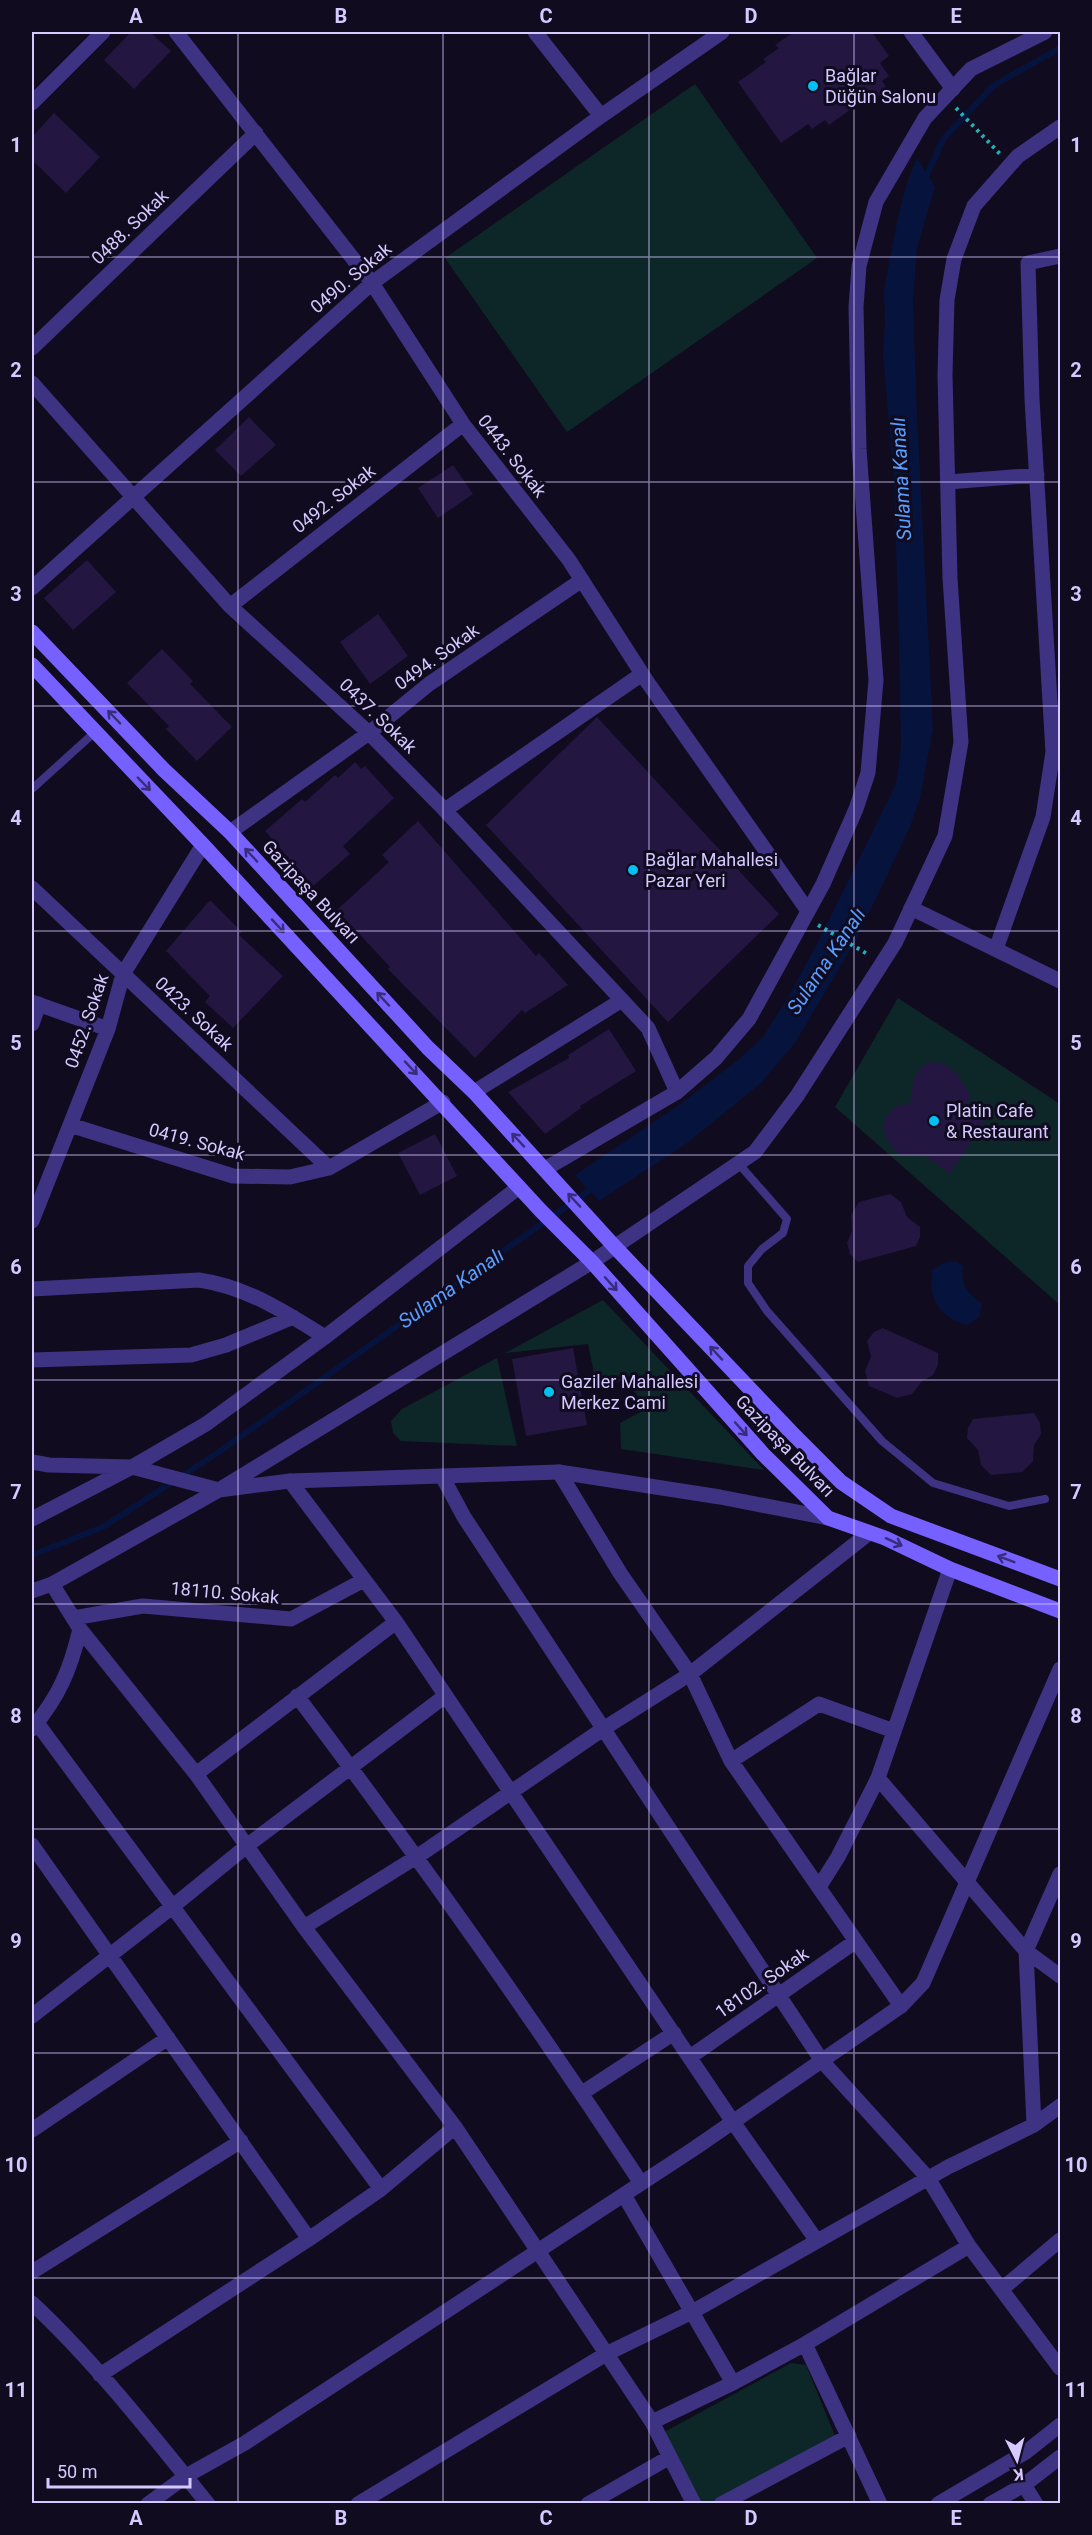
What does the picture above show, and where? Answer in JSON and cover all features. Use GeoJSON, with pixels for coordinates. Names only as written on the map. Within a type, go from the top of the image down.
{"type":"FeatureCollection","features":[{"type":"Feature","properties":{"kind":"main road","name":"Gazipaşa Bulvarı"},"geometry":{"type":"LineString","coordinates":[[32,632],[164,770],[230,832],[428,1048],[474,1092],[558,1182],[614,1246],[841,1482],[891,1516],[1060,1579]]}},
{"type":"Feature","properties":{"kind":"main road"},"geometry":{"type":"LineString","coordinates":[[32,665],[443,1102],[519,1187]]}},
{"type":"Feature","properties":{"kind":"main road","name":"Gazipaşa Bulvarı"},"geometry":{"type":"LineString","coordinates":[[519,1187],[570,1242],[592,1262],[763,1454],[828,1518],[885,1538],[950,1569],[1060,1611]]}},
{"type":"Feature","properties":{"kind":"street"},"geometry":{"type":"LineString","coordinates":[[32,103],[104,32]]}},
{"type":"Feature","properties":{"kind":"street","name":"0443. Sokak"},"geometry":{"type":"LineString","coordinates":[[176,32],[372,283],[463,424],[569,560],[642,674],[808,911]]}},
{"type":"Feature","properties":{"kind":"street"},"geometry":{"type":"LineString","coordinates":[[535,32],[601,116]]}},
{"type":"Feature","properties":{"kind":"street","name":"0490. Sokak"},"geometry":{"type":"LineString","coordinates":[[32,588],[372,283],[601,116],[722,32]]}},
{"type":"Feature","properties":{"kind":"street"},"geometry":{"type":"LineString","coordinates":[[911,32],[953,97]]}},
{"type":"Feature","properties":{"kind":"street"},"geometry":{"type":"LineString","coordinates":[[545,1169],[677,1092],[716,1058],[749,1018],[823,884],[856,808],[868,773],[876,680],[859,449],[856,307],[858,266],[876,202],[925,118],[953,97],[971,69],[1045,32]]}},
{"type":"Feature","properties":{"kind":"street"},"geometry":{"type":"LineString","coordinates":[[32,1591],[52,1584],[219,1490],[592,1262],[755,1152],[797,1096],[895,943],[945,836],[961,742],[950,578],[945,375],[947,300],[954,259],[974,206],[1018,156],[1060,127]]}},
{"type":"Feature","properties":{"kind":"street","name":"0488. Sokak"},"geometry":{"type":"LineString","coordinates":[[32,348],[255,134]]}},
{"type":"Feature","properties":{"kind":"street"},"geometry":{"type":"LineString","coordinates":[[996,950],[1043,817],[1053,752],[1053,611],[1037,475],[1028,262],[1060,256]]}},
{"type":"Feature","properties":{"kind":"street","name":"0437. Sokak"},"geometry":{"type":"LineString","coordinates":[[32,383],[230,606],[369,733],[446,810],[648,1028],[677,1092]]}},
{"type":"Feature","properties":{"kind":"street","name":"0492. Sokak"},"geometry":{"type":"LineString","coordinates":[[230,606],[463,424]]}},
{"type":"Feature","properties":{"kind":"street"},"geometry":{"type":"LineString","coordinates":[[948,482],[1037,475]]}},
{"type":"Feature","properties":{"kind":"street","name":"0494. Sokak"},"geometry":{"type":"LineString","coordinates":[[230,832],[369,733],[429,684],[582,580]]}},
{"type":"Feature","properties":{"kind":"street"},"geometry":{"type":"LineString","coordinates":[[446,810],[642,674]]}},
{"type":"Feature","properties":{"kind":"street","name":"0452. Sokak"},"geometry":{"type":"LineString","coordinates":[[32,1221],[108,1029],[123,974],[203,845]]}},
{"type":"Feature","properties":{"kind":"street","name":"0423. Sokak"},"geometry":{"type":"LineString","coordinates":[[32,888],[329,1168]]}},
{"type":"Feature","properties":{"kind":"street"},"geometry":{"type":"LineString","coordinates":[[32,900],[50,905]]}},
{"type":"Feature","properties":{"kind":"street"},"geometry":{"type":"LineString","coordinates":[[911,908],[1060,981]]}},
{"type":"Feature","properties":{"kind":"street"},"geometry":{"type":"LineString","coordinates":[[474,1092],[622,1000]]}},
{"type":"Feature","properties":{"kind":"street"},"geometry":{"type":"LineString","coordinates":[[32,1024],[35,1003],[108,1029]]}},
{"type":"Feature","properties":{"kind":"street","name":"0419. Sokak"},"geometry":{"type":"LineString","coordinates":[[70,1125],[233,1176],[290,1177],[329,1168],[443,1102]]}},
{"type":"Feature","properties":{"kind":"street"},"geometry":{"type":"LineString","coordinates":[[32,1519],[132,1467],[206,1424],[325,1337],[519,1187]]}},
{"type":"Feature","properties":{"kind":"street"},"geometry":{"type":"LineString","coordinates":[[32,1289],[199,1280],[220,1283],[244,1291],[325,1337]]}},
{"type":"Feature","properties":{"kind":"street"},"geometry":{"type":"LineString","coordinates":[[32,1360],[191,1355],[226,1345],[293,1317]]}},
{"type":"Feature","properties":{"kind":"street"},"geometry":{"type":"LineString","coordinates":[[32,1462],[49,1465],[132,1467],[219,1490],[290,1481],[559,1473],[720,1497],[828,1518]]}},
{"type":"Feature","properties":{"kind":"street"},"geometry":{"type":"LineString","coordinates":[[559,1473],[620,1573],[690,1674],[731,1761],[901,2006]]}},
{"type":"Feature","properties":{"kind":"street"},"geometry":{"type":"LineString","coordinates":[[442,1476],[464,1517],[822,2061],[928,2178],[969,2246],[1060,2368]]}},
{"type":"Feature","properties":{"kind":"street"},"geometry":{"type":"LineString","coordinates":[[290,1481],[396,1622],[733,2122],[817,2241]]}},
{"type":"Feature","properties":{"kind":"street"},"geometry":{"type":"LineString","coordinates":[[304,1927],[418,1856],[603,1729],[690,1674],[868,1533]]}},
{"type":"Feature","properties":{"kind":"street"},"geometry":{"type":"LineString","coordinates":[[819,1887],[838,1857],[878,1778],[950,1569]]}},
{"type":"Feature","properties":{"kind":"street","name":"18110. Sokak"},"geometry":{"type":"LineString","coordinates":[[77,1623],[143,1606],[291,1618],[364,1580]]}},
{"type":"Feature","properties":{"kind":"street"},"geometry":{"type":"LineString","coordinates":[[52,1584],[77,1623],[196,1774],[304,1927],[454,2127],[652,2422],[694,2504]]}},
{"type":"Feature","properties":{"kind":"street"},"geometry":{"type":"LineString","coordinates":[[196,1774],[396,1622]]}},
{"type":"Feature","properties":{"kind":"street"},"geometry":{"type":"LineString","coordinates":[[77,1623],[70,1668],[48,1709],[34,1726],[172,1907],[381,2190]]}},
{"type":"Feature","properties":{"kind":"street"},"geometry":{"type":"LineString","coordinates":[[148,2504],[186,2476],[245,2443],[538,2252],[901,2006],[923,1983],[1060,1669]]}},
{"type":"Feature","properties":{"kind":"street"},"geometry":{"type":"LineString","coordinates":[[297,1696],[418,1856],[582,2093],[641,2183]]}},
{"type":"Feature","properties":{"kind":"street"},"geometry":{"type":"LineString","coordinates":[[32,2016],[248,1845],[445,1696]]}},
{"type":"Feature","properties":{"kind":"street"},"geometry":{"type":"LineString","coordinates":[[731,1761],[819,1704],[894,1731]]}},
{"type":"Feature","properties":{"kind":"street"},"geometry":{"type":"LineString","coordinates":[[878,1778],[967,1879],[1026,1951],[1060,1976]]}},
{"type":"Feature","properties":{"kind":"street"},"geometry":{"type":"LineString","coordinates":[[32,1845],[309,2239]]}},
{"type":"Feature","properties":{"kind":"street"},"geometry":{"type":"LineString","coordinates":[[1034,2125],[1026,1951],[1060,1874]]}},
{"type":"Feature","properties":{"kind":"street","name":"18102. Sokak"},"geometry":{"type":"LineString","coordinates":[[690,2057],[856,1941]]}},
{"type":"Feature","properties":{"kind":"street"},"geometry":{"type":"LineString","coordinates":[[582,2093],[674,2033]]}},
{"type":"Feature","properties":{"kind":"street"},"geometry":{"type":"LineString","coordinates":[[32,2130],[168,2038]]}},
{"type":"Feature","properties":{"kind":"street"},"geometry":{"type":"LineString","coordinates":[[358,2504],[606,2354],[692,2312],[928,2178],[1034,2125],[1060,2106]]}},
{"type":"Feature","properties":{"kind":"street"},"geometry":{"type":"LineString","coordinates":[[100,2375],[381,2190],[454,2127]]}},
{"type":"Feature","properties":{"kind":"street"},"geometry":{"type":"LineString","coordinates":[[32,2272],[240,2141]]}},
{"type":"Feature","properties":{"kind":"street"},"geometry":{"type":"LineString","coordinates":[[624,2195],[733,2384]]}},
{"type":"Feature","properties":{"kind":"street"},"geometry":{"type":"LineString","coordinates":[[1002,2289],[1060,2240]]}},
{"type":"Feature","properties":{"kind":"street"},"geometry":{"type":"LineString","coordinates":[[652,2422],[733,2384],[806,2344],[969,2246]]}},
{"type":"Feature","properties":{"kind":"street"},"geometry":{"type":"LineString","coordinates":[[32,2303],[100,2375],[208,2504]]}},
{"type":"Feature","properties":{"kind":"street"},"geometry":{"type":"LineString","coordinates":[[806,2344],[880,2504]]}},
{"type":"Feature","properties":{"kind":"street"},"geometry":{"type":"LineString","coordinates":[[938,2504],[1026,2452],[1060,2425]]}},
{"type":"Feature","properties":{"kind":"street"},"geometry":{"type":"LineString","coordinates":[[721,2504],[849,2436]]}},
{"type":"Feature","properties":{"kind":"street"},"geometry":{"type":"LineString","coordinates":[[588,2504],[670,2457]]}},
{"type":"Feature","properties":{"kind":"street"},"geometry":{"type":"LineString","coordinates":[[990,2504],[1024,2485],[1060,2457]]}},
{"type":"Feature","properties":{"kind":"street"},"geometry":{"type":"LineString","coordinates":[[1024,2485],[1036,2504]]}},
{"type":"Feature","properties":{"kind":"lane"},"geometry":{"type":"LineString","coordinates":[[32,789],[95,732]]}},
{"type":"Feature","properties":{"kind":"lane"},"geometry":{"type":"LineString","coordinates":[[738,1163],[786,1219],[783,1233],[762,1249],[748,1266],[748,1283],[767,1311],[882,1441],[933,1483],[1009,1506],[1045,1499]]}},
{"type":"Feature","properties":{"kind":"path"},"geometry":{"type":"LineString","coordinates":[[953,97],[979,133],[1011,165]]}},
{"type":"Feature","properties":{"kind":"path"},"geometry":{"type":"LineString","coordinates":[[819,927],[860,949]]}},
{"type":"Feature","properties":{"kind":"green space"},"geometry":{"type":"Polygon","coordinates":[[[695,84],[817,258],[567,432],[445,258],[695,84]]]}},
{"type":"Feature","properties":{"kind":"green space"},"geometry":{"type":"Polygon","coordinates":[[[898,998],[1060,1104],[1060,1305],[835,1107],[898,998]]]}},
{"type":"Feature","properties":{"kind":"green space"},"geometry":{"type":"Polygon","coordinates":[[[603,1300],[764,1470],[621,1449],[620,1423],[646,1409],[627,1380],[597,1388],[588,1344],[505,1353],[603,1300]]]}},
{"type":"Feature","properties":{"kind":"green space"},"geometry":{"type":"Polygon","coordinates":[[[497,1358],[517,1446],[401,1441],[393,1433],[391,1421],[402,1409],[497,1358]]]}},
{"type":"Feature","properties":{"kind":"green space"},"geometry":{"type":"Polygon","coordinates":[[[791,2363],[806,2365],[835,2436],[710,2503],[697,2504],[657,2436],[791,2363]]]}},
{"type":"Feature","properties":{"kind":"water"},"geometry":{"type":"Polygon","coordinates":[[[917,158],[935,187],[917,248],[913,300],[933,729],[920,798],[910,827],[856,940],[795,1043],[761,1083],[686,1144],[599,1201],[575,1175],[679,1105],[738,1060],[763,1037],[790,994],[819,940],[896,784],[901,746],[898,606],[894,480],[883,354],[884,290],[898,217],[907,183],[917,158]]]}},
{"type":"Feature","properties":{"kind":"water"},"geometry":{"type":"Polygon","coordinates":[[[956,1261],[963,1266],[966,1288],[982,1304],[979,1317],[968,1325],[958,1322],[943,1312],[932,1290],[932,1270],[944,1263],[956,1261]]]}},
{"type":"Feature","properties":{"kind":"building"},"geometry":{"type":"Polygon","coordinates":[[[131,32],[150,32],[171,51],[134,89],[104,60],[131,32]]]}},
{"type":"Feature","properties":{"kind":"building","name":"Bağlar Düğün Salonu"},"geometry":{"type":"Polygon","coordinates":[[[794,32],[872,32],[889,56],[880,63],[889,76],[882,81],[888,90],[865,106],[862,101],[829,125],[825,120],[812,129],[808,124],[781,143],[738,82],[766,62],[763,59],[779,48],[775,45],[794,32]]]}},
{"type":"Feature","properties":{"kind":"building"},"geometry":{"type":"Polygon","coordinates":[[[54,113],[100,157],[66,193],[32,160],[32,137],[54,113]]]}},
{"type":"Feature","properties":{"kind":"building"},"geometry":{"type":"Polygon","coordinates":[[[249,417],[276,445],[241,476],[215,450],[249,417]]]}},
{"type":"Feature","properties":{"kind":"building"},"geometry":{"type":"Polygon","coordinates":[[[453,465],[473,494],[438,518],[418,488],[453,465]]]}},
{"type":"Feature","properties":{"kind":"building"},"geometry":{"type":"Polygon","coordinates":[[[87,560],[116,592],[73,630],[44,598],[87,560]]]}},
{"type":"Feature","properties":{"kind":"building"},"geometry":{"type":"Polygon","coordinates":[[[378,614],[408,656],[370,684],[340,642],[378,614]]]}},
{"type":"Feature","properties":{"kind":"building"},"geometry":{"type":"Polygon","coordinates":[[[162,649],[193,681],[190,684],[232,727],[197,761],[166,729],[169,726],[127,683],[162,649]]]}},
{"type":"Feature","properties":{"kind":"building","name":"Bağlar Mahallesi Pazar Yeri"},"geometry":{"type":"Polygon","coordinates":[[[597,717],[779,914],[668,1022],[486,825],[597,717]]]}},
{"type":"Feature","properties":{"kind":"building"},"geometry":{"type":"Polygon","coordinates":[[[355,762],[361,769],[365,766],[394,798],[343,846],[350,854],[313,886],[265,831],[302,799],[305,802],[335,775],[338,778],[355,762]]]}},
{"type":"Feature","properties":{"kind":"building"},"geometry":{"type":"Polygon","coordinates":[[[418,821],[536,956],[539,953],[568,985],[525,1013],[522,1010],[475,1058],[388,969],[390,967],[337,910],[389,862],[382,855],[418,821]]]}},
{"type":"Feature","properties":{"kind":"building"},"geometry":{"type":"Polygon","coordinates":[[[210,900],[242,932],[239,935],[283,976],[233,1028],[205,1002],[210,996],[166,951],[210,900]]]}},
{"type":"Feature","properties":{"kind":"building"},"geometry":{"type":"Polygon","coordinates":[[[609,1029],[636,1071],[580,1106],[581,1108],[545,1134],[508,1092],[569,1058],[568,1055],[609,1029]]]}},
{"type":"Feature","properties":{"kind":"building","name":"Platin Cafe & Restaurant"},"geometry":{"type":"Polygon","coordinates":[[[930,1062],[944,1063],[958,1075],[971,1096],[968,1103],[987,1117],[950,1174],[925,1156],[901,1155],[893,1149],[886,1138],[883,1126],[887,1114],[896,1106],[910,1104],[914,1079],[920,1068],[930,1062]]]}},
{"type":"Feature","properties":{"kind":"building"},"geometry":{"type":"Polygon","coordinates":[[[435,1134],[457,1176],[420,1195],[398,1153],[435,1134]]]}},
{"type":"Feature","properties":{"kind":"building"},"geometry":{"type":"Polygon","coordinates":[[[890,1194],[901,1202],[907,1217],[920,1227],[920,1237],[916,1246],[858,1262],[850,1254],[847,1243],[852,1231],[851,1215],[859,1202],[890,1194]]]}},
{"type":"Feature","properties":{"kind":"building"},"geometry":{"type":"Polygon","coordinates":[[[883,1328],[938,1353],[938,1365],[933,1375],[922,1381],[912,1394],[897,1398],[869,1386],[865,1371],[871,1357],[867,1341],[874,1332],[883,1328]]]}},
{"type":"Feature","properties":{"kind":"building","name":"Gaziler Mahallesi Merkez Cami"},"geometry":{"type":"Polygon","coordinates":[[[573,1348],[587,1425],[526,1436],[512,1359],[573,1348]]]}},
{"type":"Feature","properties":{"kind":"building"},"geometry":{"type":"Polygon","coordinates":[[[1034,1413],[1040,1423],[1041,1434],[1034,1445],[1033,1461],[1022,1472],[991,1475],[981,1465],[978,1450],[967,1438],[968,1428],[973,1419],[1034,1413]]]}},
{"type":"Feature","properties":{"kind":"waterway","name":"Sulama Kanalı"},"geometry":{"type":"LineString","coordinates":[[924,181],[944,138],[993,86],[1060,48]]}},
{"type":"Feature","properties":{"kind":"waterway","name":"Sulama Kanalı"},"geometry":{"type":"LineString","coordinates":[[32,1555],[103,1527],[216,1454],[594,1187]]}},
{"type":"Feature","properties":{"kind":"place","name":"Bağlar Düğün Salonu"},"geometry":{"type":"Point","coordinates":[813,86]}},
{"type":"Feature","properties":{"kind":"place","name":"Bağlar Mahallesi Pazar Yeri"},"geometry":{"type":"Point","coordinates":[633,870]}},
{"type":"Feature","properties":{"kind":"place","name":"Platin Cafe & Restaurant"},"geometry":{"type":"Point","coordinates":[934,1121]}},
{"type":"Feature","properties":{"kind":"place","name":"Gaziler Mahallesi Merkez Cami"},"geometry":{"type":"Point","coordinates":[549,1392]}}]}
